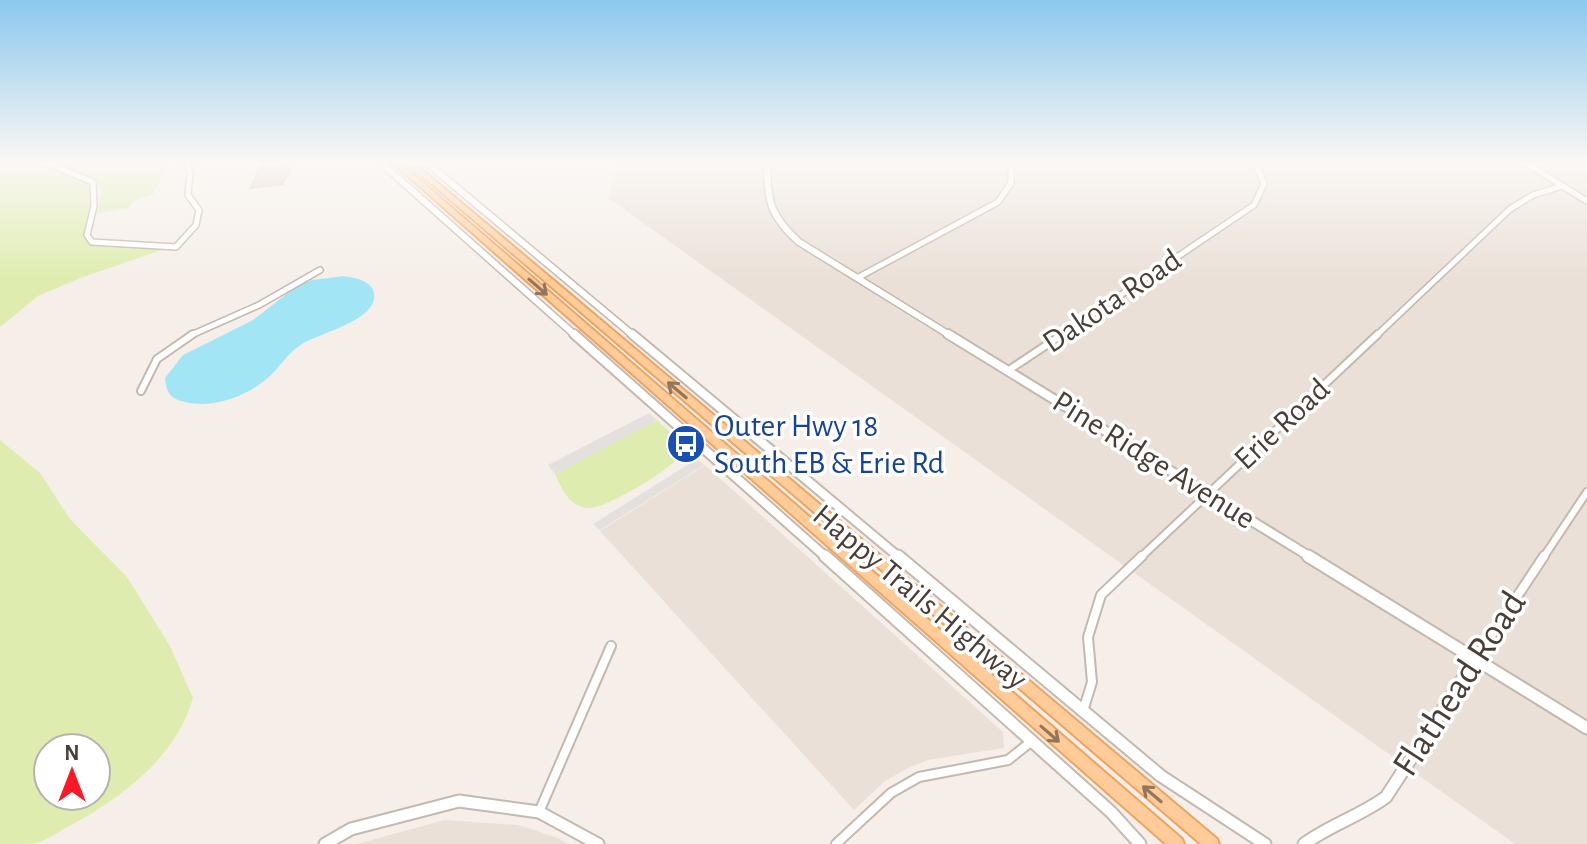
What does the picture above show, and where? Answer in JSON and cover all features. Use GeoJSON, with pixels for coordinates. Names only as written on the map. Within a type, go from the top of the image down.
{"type":"FeatureCollection","features":[{"type":"Feature","properties":{"kind":"main road","name":"Happy Trails Highway"},"geometry":{"type":"LineString","coordinates":[[440,201],[1177,844]]}},
{"type":"Feature","properties":{"kind":"main road","name":"Happy Trails Highway"},"geometry":{"type":"LineString","coordinates":[[455,201],[1212,844]]}},
{"type":"Feature","properties":{"kind":"street"},"geometry":{"type":"LineString","coordinates":[[94,201],[87,235],[92,242],[176,247],[196,225],[199,210],[193,201]]}},
{"type":"Feature","properties":{"kind":"street"},"geometry":{"type":"LineString","coordinates":[[424,201],[1033,741],[1111,812],[1140,844]]}},
{"type":"Feature","properties":{"kind":"street"},"geometry":{"type":"LineString","coordinates":[[473,201],[1161,776],[1265,844]]}},
{"type":"Feature","properties":{"kind":"street","name":"Pine Ridge Avenue"},"geometry":{"type":"LineString","coordinates":[[767,201],[779,224],[799,242],[1587,728]]}},
{"type":"Feature","properties":{"kind":"street"},"geometry":{"type":"LineString","coordinates":[[859,277],[998,201]]}},
{"type":"Feature","properties":{"kind":"street","name":"Dakota Road"},"geometry":{"type":"LineString","coordinates":[[1009,370],[1257,201]]}},
{"type":"Feature","properties":{"kind":"street","name":"Erie Road"},"geometry":{"type":"LineString","coordinates":[[1083,711],[1092,682],[1088,637],[1101,595],[1510,209],[1523,201]]}},
{"type":"Feature","properties":{"kind":"street"},"geometry":{"type":"LineString","coordinates":[[141,391],[145,375],[155,361],[185,337],[269,299],[320,270]]}},
{"type":"Feature","properties":{"kind":"street","name":"Flathead Road"},"geometry":{"type":"LineString","coordinates":[[1304,844],[1331,825],[1365,812],[1386,797],[1587,492]]}},
{"type":"Feature","properties":{"kind":"street"},"geometry":{"type":"LineString","coordinates":[[539,812],[611,646]]}},
{"type":"Feature","properties":{"kind":"street"},"geometry":{"type":"LineString","coordinates":[[836,844],[891,793],[919,777],[1008,760],[1033,741]]}},
{"type":"Feature","properties":{"kind":"street"},"geometry":{"type":"LineString","coordinates":[[325,844],[351,829],[459,801],[539,812],[598,844]]}},
{"type":"Feature","properties":{"kind":"shaded area"},"geometry":{"type":"Polygon","coordinates":[[[613,201],[1587,201],[1587,844],[1515,844],[613,201]]]}},
{"type":"Feature","properties":{"kind":"shaded area"},"geometry":{"type":"Polygon","coordinates":[[[649,413],[657,420],[555,474],[548,465],[649,413]]]}},
{"type":"Feature","properties":{"kind":"shaded area"},"geometry":{"type":"Polygon","coordinates":[[[697,459],[704,465],[600,530],[593,524],[697,459]]]}},
{"type":"Feature","properties":{"kind":"shaded area"},"geometry":{"type":"Polygon","coordinates":[[[705,465],[1003,732],[1004,748],[928,760],[908,768],[885,781],[854,810],[600,531],[705,465]]]}},
{"type":"Feature","properties":{"kind":"shaded area"},"geometry":{"type":"Polygon","coordinates":[[[444,820],[519,825],[567,844],[357,844],[444,820]]]}},
{"type":"Feature","properties":{"kind":"green space"},"geometry":{"type":"Polygon","coordinates":[[[0,201],[92,201],[85,238],[89,244],[168,248],[38,296],[0,327],[0,201]]]}},
{"type":"Feature","properties":{"kind":"green space"},"geometry":{"type":"Polygon","coordinates":[[[99,201],[133,201],[129,208],[98,213],[99,201]]]}},
{"type":"Feature","properties":{"kind":"green space"},"geometry":{"type":"Polygon","coordinates":[[[657,420],[682,443],[685,450],[680,457],[656,476],[610,502],[589,508],[577,505],[568,497],[555,474],[657,420]]]}},
{"type":"Feature","properties":{"kind":"green space"},"geometry":{"type":"Polygon","coordinates":[[[0,440],[40,473],[70,519],[127,577],[170,646],[193,698],[185,719],[161,757],[112,800],[112,732],[32,732],[32,812],[93,812],[33,843],[0,844],[0,440]]]}},
{"type":"Feature","properties":{"kind":"water"},"geometry":{"type":"Polygon","coordinates":[[[344,276],[370,285],[374,293],[373,302],[367,311],[302,344],[263,382],[230,399],[205,404],[181,401],[169,393],[165,378],[183,355],[253,320],[297,286],[312,280],[344,276]]]}},
{"type":"Feature","properties":{"kind":"place","name":"Outer Hwy 18 South EB & Erie Rd"},"geometry":{"type":"Point","coordinates":[686,444]}}]}
